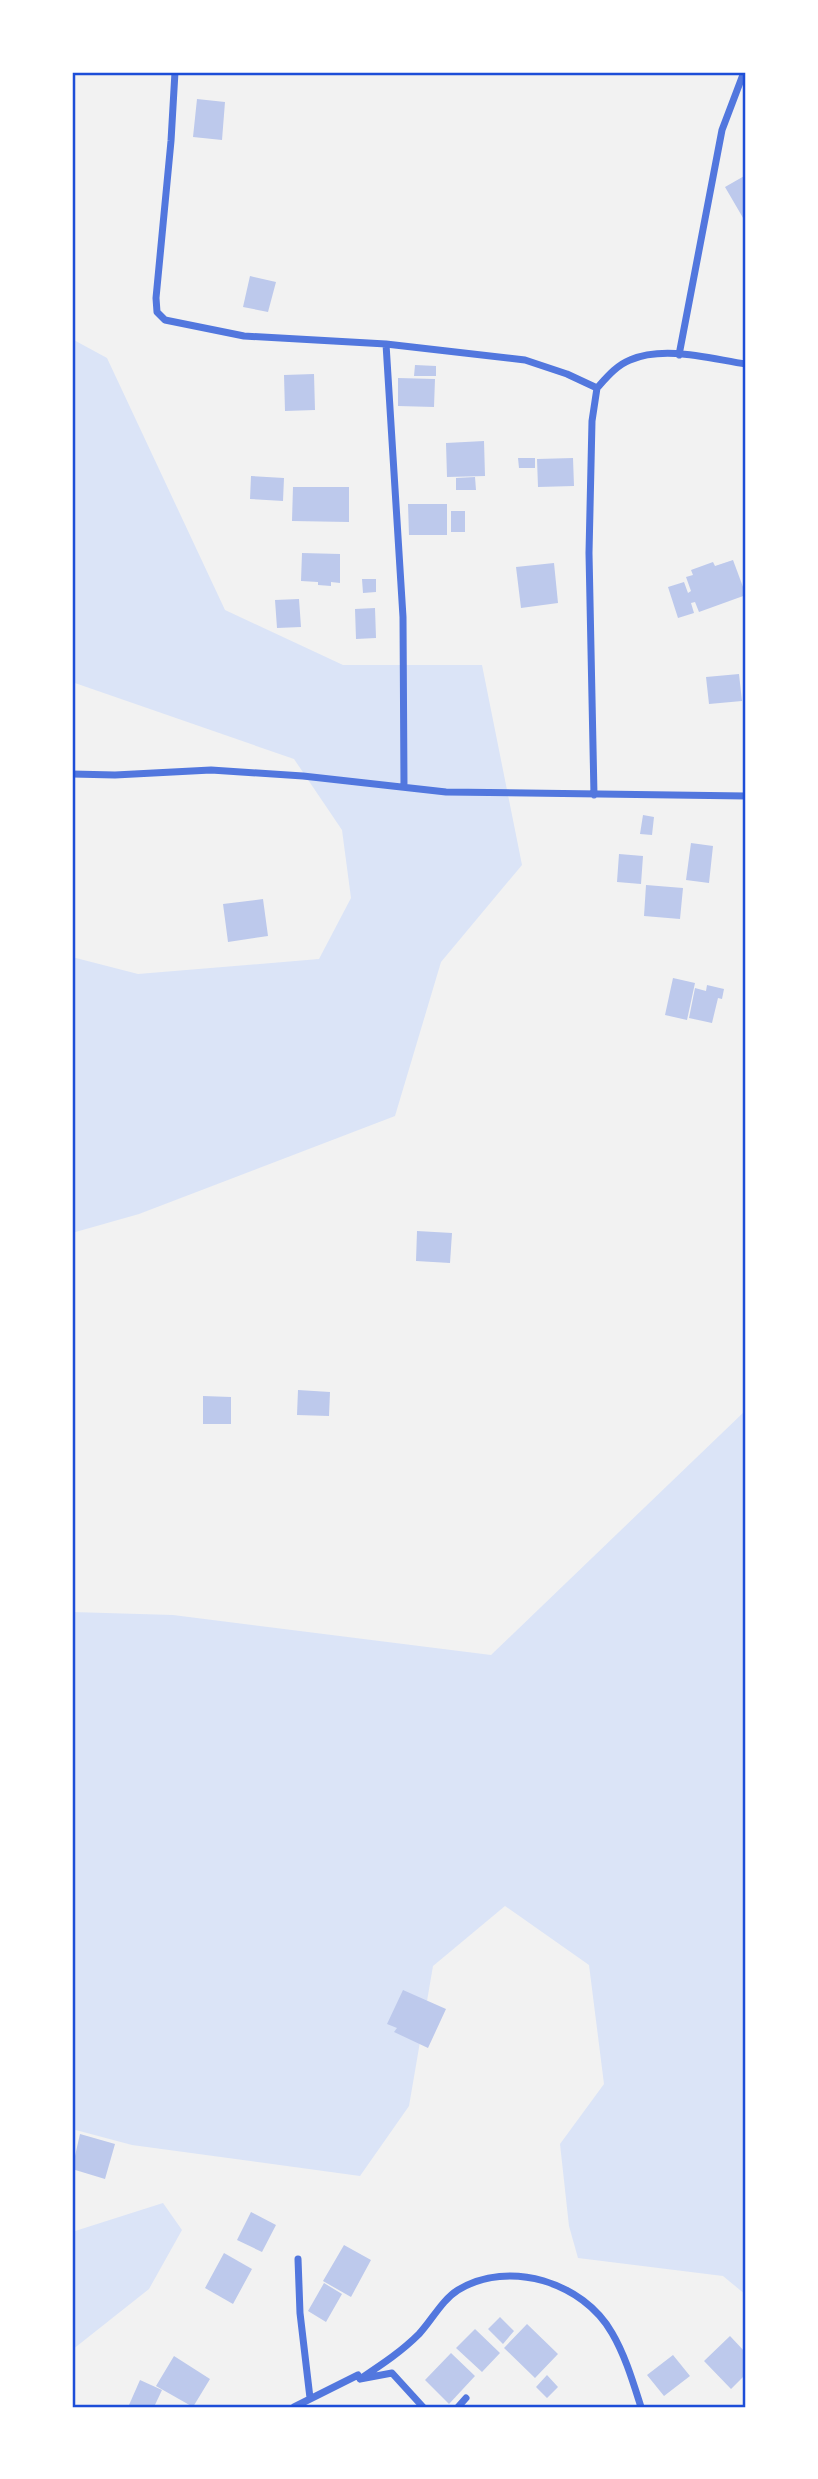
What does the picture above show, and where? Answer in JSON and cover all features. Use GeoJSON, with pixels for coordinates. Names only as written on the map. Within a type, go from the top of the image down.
{"type":"FeatureCollection","features":[{"type":"Feature","properties":{"kind":"street"},"geometry":{"type":"LineString","coordinates":[[175,72],[156,298],[157,312],[166,320],[244,336],[386,344],[525,360],[567,374],[597,388]]}},
{"type":"Feature","properties":{"kind":"street"},"geometry":{"type":"LineString","coordinates":[[679,355],[723,130],[744,72]]}},
{"type":"Feature","properties":{"kind":"street"},"geometry":{"type":"LineString","coordinates":[[386,344],[403,617],[404,787]]}},
{"type":"Feature","properties":{"kind":"street"},"geometry":{"type":"LineString","coordinates":[[594,795],[589,553],[592,421],[597,388],[611,372],[629,360],[649,354],[746,364]]}},
{"type":"Feature","properties":{"kind":"street"},"geometry":{"type":"LineString","coordinates":[[72,774],[115,775],[211,770],[303,776],[446,792],[746,796]]}},
{"type":"Feature","properties":{"kind":"street"},"geometry":{"type":"LineString","coordinates":[[298,2259],[300,2313],[310,2398]]}},
{"type":"Feature","properties":{"kind":"street"},"geometry":{"type":"LineString","coordinates":[[360,2379],[391,2359],[411,2341],[457,2290],[482,2280],[522,2275],[549,2283],[593,2308],[612,2332],[641,2407]]}},
{"type":"Feature","properties":{"kind":"street"},"geometry":{"type":"LineString","coordinates":[[360,2379],[392,2373],[423,2407]]}},
{"type":"Feature","properties":{"kind":"street"},"geometry":{"type":"LineString","coordinates":[[294,2407],[358,2375],[360,2379]]}},
{"type":"Feature","properties":{"kind":"street"},"geometry":{"type":"LineString","coordinates":[[457,2407],[467,2398]]}},
{"type":"Feature","properties":{"kind":"shaded area"},"geometry":{"type":"Polygon","coordinates":[[[72,339],[107,358],[225,610],[343,665],[482,665],[522,865],[441,962],[395,1116],[139,1214],[72,1233],[72,957],[138,974],[319,959],[351,898],[342,830],[294,759],[72,682],[72,339]]]}},
{"type":"Feature","properties":{"kind":"shaded area"},"geometry":{"type":"Polygon","coordinates":[[[746,1410],[746,2295],[723,2276],[578,2258],[569,2226],[560,2144],[604,2084],[589,1965],[505,1906],[433,1966],[409,2106],[360,2176],[132,2145],[72,2129],[72,1612],[173,1615],[491,1655],[746,1410]]]}},
{"type":"Feature","properties":{"kind":"shaded area"},"geometry":{"type":"Polygon","coordinates":[[[163,2203],[182,2230],[149,2289],[72,2350],[72,2232],[163,2203]]]}},
{"type":"Feature","properties":{"kind":"building"},"geometry":{"type":"Polygon","coordinates":[[[197,99],[225,102],[222,140],[193,137],[197,99]]]}},
{"type":"Feature","properties":{"kind":"building"},"geometry":{"type":"Polygon","coordinates":[[[746,175],[746,223],[725,187],[746,175]]]}},
{"type":"Feature","properties":{"kind":"building"},"geometry":{"type":"Polygon","coordinates":[[[250,276],[276,282],[268,312],[243,307],[250,276]]]}},
{"type":"Feature","properties":{"kind":"building"},"geometry":{"type":"Polygon","coordinates":[[[415,365],[436,366],[436,376],[414,376],[415,365]]]}},
{"type":"Feature","properties":{"kind":"building"},"geometry":{"type":"Polygon","coordinates":[[[314,374],[315,410],[285,411],[284,375],[314,374]]]}},
{"type":"Feature","properties":{"kind":"building"},"geometry":{"type":"Polygon","coordinates":[[[398,378],[435,379],[434,407],[398,406],[398,378]]]}},
{"type":"Feature","properties":{"kind":"building"},"geometry":{"type":"Polygon","coordinates":[[[484,441],[485,476],[447,477],[446,443],[484,441]]]}},
{"type":"Feature","properties":{"kind":"building"},"geometry":{"type":"Polygon","coordinates":[[[518,458],[535,458],[535,468],[519,468],[518,458]]]}},
{"type":"Feature","properties":{"kind":"building"},"geometry":{"type":"Polygon","coordinates":[[[573,458],[574,486],[538,487],[537,459],[573,458]]]}},
{"type":"Feature","properties":{"kind":"building"},"geometry":{"type":"Polygon","coordinates":[[[251,476],[284,478],[283,501],[250,499],[251,476]]]}},
{"type":"Feature","properties":{"kind":"building"},"geometry":{"type":"Polygon","coordinates":[[[475,477],[476,490],[456,490],[456,478],[475,477]]]}},
{"type":"Feature","properties":{"kind":"building"},"geometry":{"type":"Polygon","coordinates":[[[293,487],[349,487],[349,522],[292,521],[293,487]]]}},
{"type":"Feature","properties":{"kind":"building"},"geometry":{"type":"Polygon","coordinates":[[[408,504],[447,504],[447,535],[409,535],[408,504]]]}},
{"type":"Feature","properties":{"kind":"building"},"geometry":{"type":"Polygon","coordinates":[[[451,511],[465,511],[465,532],[451,532],[451,511]]]}},
{"type":"Feature","properties":{"kind":"building"},"geometry":{"type":"Polygon","coordinates":[[[302,553],[340,554],[340,583],[331,582],[331,586],[301,581],[302,553]]]}},
{"type":"Feature","properties":{"kind":"building"},"geometry":{"type":"Polygon","coordinates":[[[733,560],[746,595],[699,612],[695,602],[691,603],[694,613],[678,618],[668,587],[684,582],[688,593],[691,591],[686,577],[693,575],[691,570],[713,562],[715,566],[733,560]]]}},
{"type":"Feature","properties":{"kind":"building"},"geometry":{"type":"Polygon","coordinates":[[[554,563],[558,603],[521,608],[516,567],[554,563]]]}},
{"type":"Feature","properties":{"kind":"building"},"geometry":{"type":"Polygon","coordinates":[[[362,579],[376,579],[376,592],[363,593],[362,579]]]}},
{"type":"Feature","properties":{"kind":"building"},"geometry":{"type":"Polygon","coordinates":[[[299,599],[301,627],[277,628],[275,600],[299,599]]]}},
{"type":"Feature","properties":{"kind":"building"},"geometry":{"type":"Polygon","coordinates":[[[375,608],[376,638],[356,639],[355,609],[375,608]]]}},
{"type":"Feature","properties":{"kind":"building"},"geometry":{"type":"Polygon","coordinates":[[[739,674],[742,701],[709,704],[706,677],[739,674]]]}},
{"type":"Feature","properties":{"kind":"building"},"geometry":{"type":"Polygon","coordinates":[[[643,815],[654,817],[652,835],[640,834],[643,815]]]}},
{"type":"Feature","properties":{"kind":"building"},"geometry":{"type":"Polygon","coordinates":[[[691,843],[713,846],[709,883],[686,880],[691,843]]]}},
{"type":"Feature","properties":{"kind":"building"},"geometry":{"type":"Polygon","coordinates":[[[619,854],[643,856],[641,884],[617,882],[619,854]]]}},
{"type":"Feature","properties":{"kind":"building"},"geometry":{"type":"Polygon","coordinates":[[[646,885],[683,888],[680,919],[644,916],[646,885]]]}},
{"type":"Feature","properties":{"kind":"building"},"geometry":{"type":"Polygon","coordinates":[[[263,899],[268,936],[228,942],[223,904],[263,899]]]}},
{"type":"Feature","properties":{"kind":"building"},"geometry":{"type":"Polygon","coordinates":[[[673,978],[695,983],[687,1020],[665,1015],[673,978]]]}},
{"type":"Feature","properties":{"kind":"building"},"geometry":{"type":"Polygon","coordinates":[[[707,985],[724,989],[722,999],[718,998],[712,1023],[689,1018],[695,988],[706,991],[707,985]]]}},
{"type":"Feature","properties":{"kind":"building"},"geometry":{"type":"Polygon","coordinates":[[[417,1231],[452,1233],[450,1263],[416,1261],[417,1231]]]}},
{"type":"Feature","properties":{"kind":"building"},"geometry":{"type":"Polygon","coordinates":[[[298,1390],[330,1392],[329,1416],[297,1415],[298,1390]]]}},
{"type":"Feature","properties":{"kind":"building"},"geometry":{"type":"Polygon","coordinates":[[[203,1396],[231,1397],[231,1424],[203,1424],[203,1396]]]}},
{"type":"Feature","properties":{"kind":"building"},"geometry":{"type":"Polygon","coordinates":[[[403,1990],[446,2009],[428,2048],[394,2032],[397,2028],[387,2024],[403,1990]]]}},
{"type":"Feature","properties":{"kind":"building"},"geometry":{"type":"Polygon","coordinates":[[[80,2134],[115,2144],[105,2179],[72,2169],[80,2134]]]}},
{"type":"Feature","properties":{"kind":"building"},"geometry":{"type":"Polygon","coordinates":[[[251,2212],[276,2225],[262,2252],[237,2240],[251,2212]]]}},
{"type":"Feature","properties":{"kind":"building"},"geometry":{"type":"Polygon","coordinates":[[[344,2245],[371,2260],[351,2297],[323,2281],[344,2245]]]}},
{"type":"Feature","properties":{"kind":"building"},"geometry":{"type":"Polygon","coordinates":[[[224,2253],[252,2269],[233,2304],[205,2288],[224,2253]]]}},
{"type":"Feature","properties":{"kind":"building"},"geometry":{"type":"Polygon","coordinates":[[[324,2283],[342,2294],[326,2322],[308,2311],[324,2283]]]}},
{"type":"Feature","properties":{"kind":"building"},"geometry":{"type":"Polygon","coordinates":[[[500,2317],[514,2331],[503,2344],[488,2329],[500,2317]]]}},
{"type":"Feature","properties":{"kind":"building"},"geometry":{"type":"Polygon","coordinates":[[[527,2324],[558,2354],[535,2378],[504,2348],[527,2324]]]}},
{"type":"Feature","properties":{"kind":"building"},"geometry":{"type":"Polygon","coordinates":[[[475,2329],[500,2353],[482,2372],[456,2348],[475,2329]]]}},
{"type":"Feature","properties":{"kind":"building"},"geometry":{"type":"Polygon","coordinates":[[[730,2336],[746,2353],[746,2374],[731,2389],[704,2361],[730,2336]]]}},
{"type":"Feature","properties":{"kind":"building"},"geometry":{"type":"Polygon","coordinates":[[[451,2353],[475,2376],[449,2404],[425,2380],[451,2353]]]}},
{"type":"Feature","properties":{"kind":"building"},"geometry":{"type":"Polygon","coordinates":[[[673,2355],[690,2376],[664,2396],[647,2375],[673,2355]]]}},
{"type":"Feature","properties":{"kind":"building"},"geometry":{"type":"Polygon","coordinates":[[[174,2356],[210,2379],[193,2407],[156,2386],[174,2356]]]}},
{"type":"Feature","properties":{"kind":"building"},"geometry":{"type":"Polygon","coordinates":[[[547,2375],[558,2387],[547,2398],[536,2387],[547,2375]]]}},
{"type":"Feature","properties":{"kind":"building"},"geometry":{"type":"Polygon","coordinates":[[[140,2380],[162,2390],[154,2407],[129,2405],[140,2380]]]}}]}
